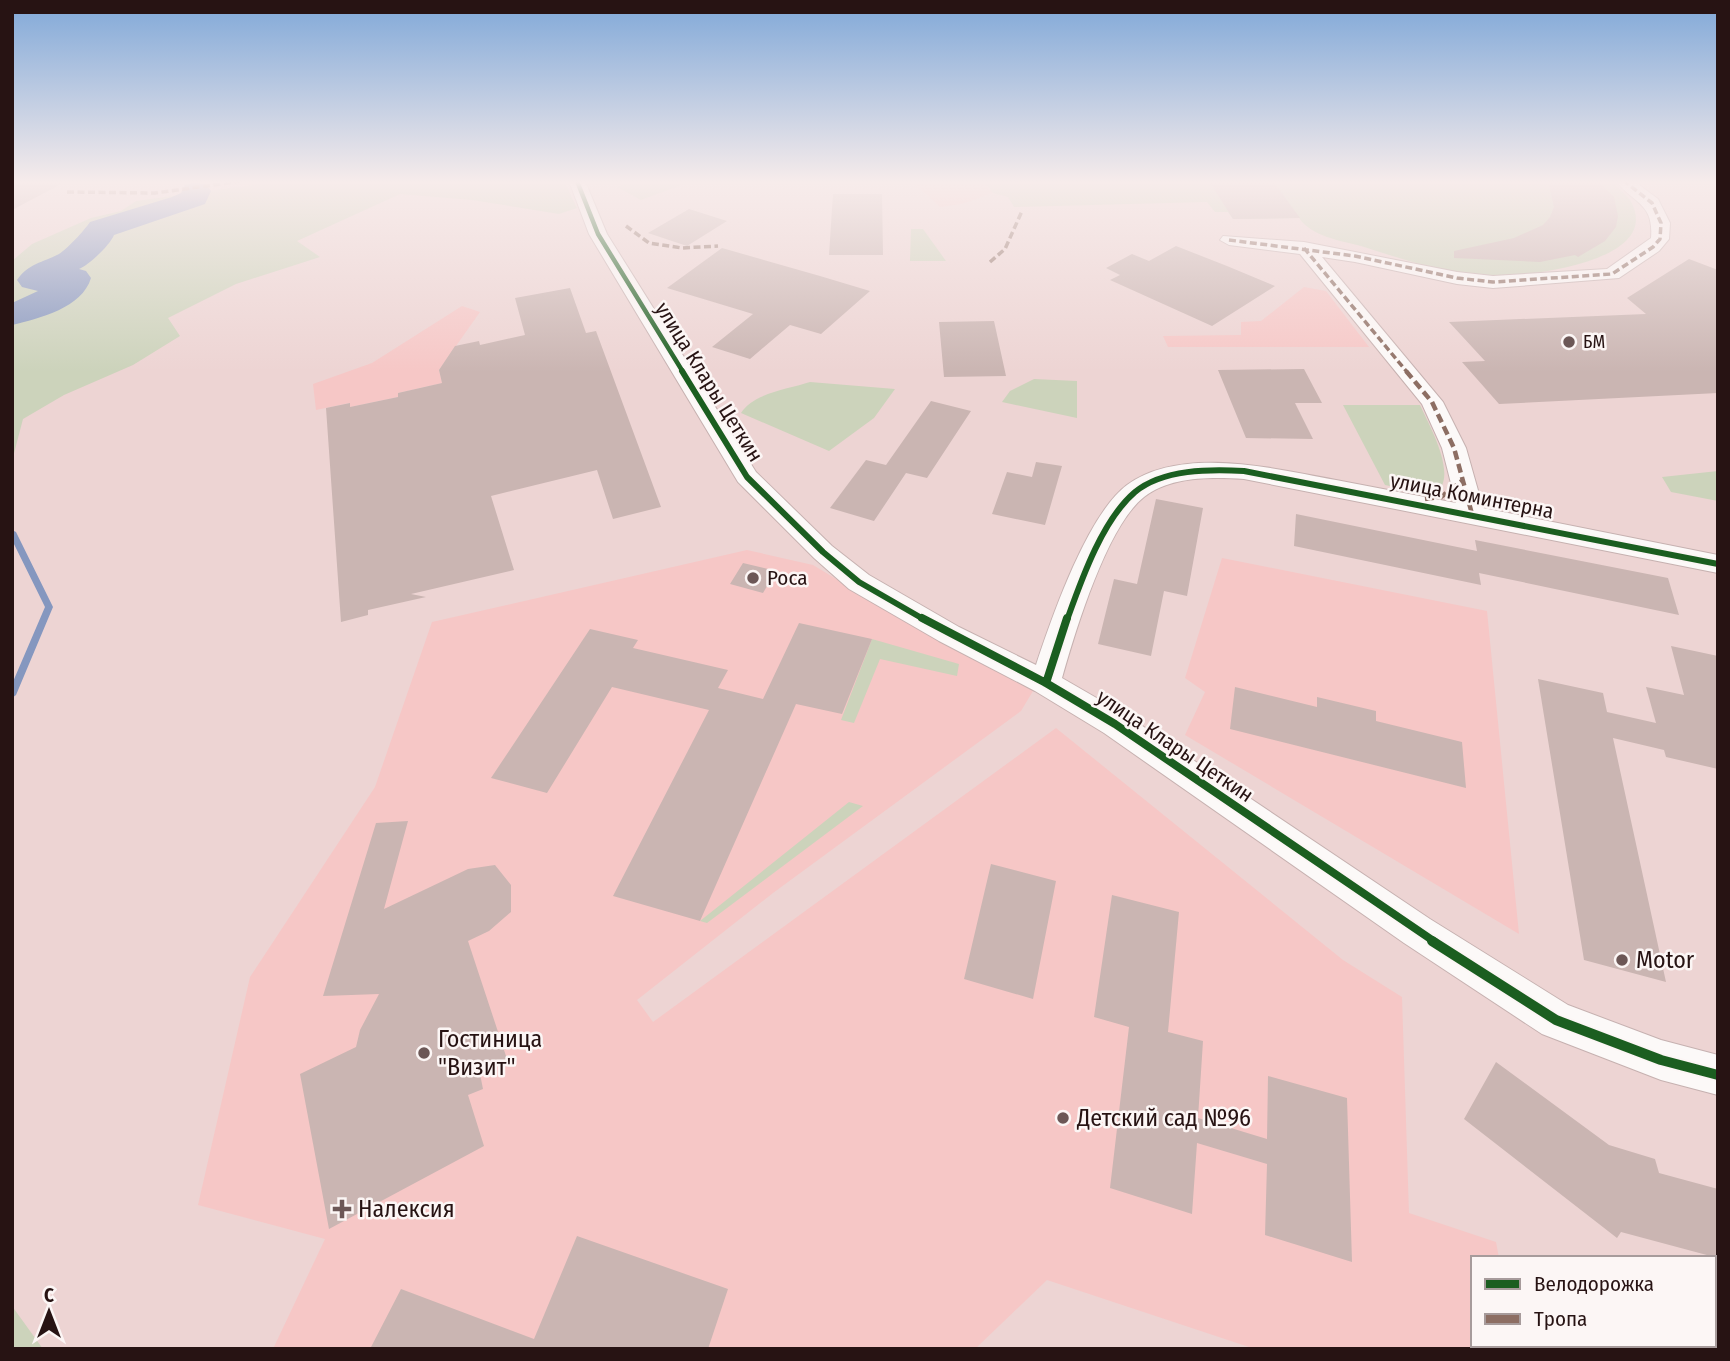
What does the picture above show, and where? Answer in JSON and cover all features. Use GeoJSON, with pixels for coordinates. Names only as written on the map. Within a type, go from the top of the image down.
{"type":"FeatureCollection","features":[{"type":"Feature","properties":{"kind":"street","name":"улица Клары Цеткин"},"geometry":{"type":"LineString","coordinates":[[603,245],[747,477],[823,552],[859,582],[949,634],[1046,683],[1115,724],[1417,931],[1556,1020],[1661,1060],[1718,1075]]}},
{"type":"Feature","properties":{"kind":"street"},"geometry":{"type":"LineString","coordinates":[[1271,245],[1493,282],[1612,274],[1655,245]]}},
{"type":"Feature","properties":{"kind":"street"},"geometry":{"type":"LineString","coordinates":[[1304,248],[1432,402],[1454,448],[1472,514]]}},
{"type":"Feature","properties":{"kind":"street","name":"улица Коминтерна"},"geometry":{"type":"LineString","coordinates":[[1046,683],[1076,593],[1115,518],[1134,493],[1160,480],[1219,469],[1244,471],[1472,514],[1718,564]]}},
{"type":"Feature","properties":{"kind":"shaded area"},"geometry":{"type":"Polygon","coordinates":[[[1304,287],[1326,291],[1369,347],[1168,347],[1163,336],[1241,335],[1241,322],[1261,321],[1304,287]]]}},
{"type":"Feature","properties":{"kind":"shaded area"},"geometry":{"type":"Polygon","coordinates":[[[462,306],[480,312],[439,370],[442,383],[398,393],[398,397],[350,407],[349,403],[316,410],[313,384],[372,363],[462,306]]]}},
{"type":"Feature","properties":{"kind":"shaded area"},"geometry":{"type":"Polygon","coordinates":[[[747,550],[813,565],[899,617],[1036,686],[1021,711],[773,893],[637,1000],[653,1022],[1056,728],[1343,960],[1402,997],[1409,1213],[1496,1242],[1499,1256],[1471,1256],[1471,1347],[1517,1349],[1255,1349],[1047,1280],[975,1349],[273,1349],[325,1239],[198,1205],[250,977],[375,787],[432,622],[747,550]]]}},
{"type":"Feature","properties":{"kind":"shaded area"},"geometry":{"type":"Polygon","coordinates":[[[1222,558],[1487,611],[1519,934],[1185,735],[1205,692],[1185,678],[1222,558]]]}},
{"type":"Feature","properties":{"kind":"green space"},"geometry":{"type":"Polygon","coordinates":[[[31,245],[302,245],[320,257],[236,284],[168,318],[180,336],[133,365],[64,395],[23,419],[12,461],[12,261],[31,245]]]}},
{"type":"Feature","properties":{"kind":"green space"},"geometry":{"type":"Polygon","coordinates":[[[911,245],[934,245],[946,261],[910,261],[911,245]]]}},
{"type":"Feature","properties":{"kind":"green space"},"geometry":{"type":"Polygon","coordinates":[[[1355,245],[1620,245],[1608,253],[1582,263],[1552,270],[1498,276],[1480,276],[1434,268],[1355,245]]]}},
{"type":"Feature","properties":{"kind":"green space"},"geometry":{"type":"Polygon","coordinates":[[[1034,379],[1077,381],[1077,418],[1002,402],[1010,391],[1034,379]]]}},
{"type":"Feature","properties":{"kind":"green space"},"geometry":{"type":"Polygon","coordinates":[[[810,382],[895,389],[874,418],[829,451],[741,413],[763,396],[810,382]]]}},
{"type":"Feature","properties":{"kind":"green space"},"geometry":{"type":"Polygon","coordinates":[[[1343,405],[1420,405],[1441,453],[1444,478],[1440,488],[1432,495],[1385,485],[1343,405]]]}},
{"type":"Feature","properties":{"kind":"green space"},"geometry":{"type":"Polygon","coordinates":[[[1718,471],[1718,501],[1671,492],[1662,477],[1718,471]]]}},
{"type":"Feature","properties":{"kind":"green space"},"geometry":{"type":"Polygon","coordinates":[[[872,639],[959,664],[957,676],[880,659],[854,723],[841,720],[872,639]]]}},
{"type":"Feature","properties":{"kind":"green space"},"geometry":{"type":"Polygon","coordinates":[[[849,802],[863,806],[707,923],[700,921],[849,802]]]}},
{"type":"Feature","properties":{"kind":"green space"},"geometry":{"type":"Polygon","coordinates":[[[12,1306],[43,1349],[12,1349],[12,1306]]]}},
{"type":"Feature","properties":{"kind":"building"},"geometry":{"type":"Polygon","coordinates":[[[830,245],[883,245],[883,255],[829,255],[830,245]]]}},
{"type":"Feature","properties":{"kind":"building"},"geometry":{"type":"Polygon","coordinates":[[[1484,245],[1599,245],[1578,257],[1575,255],[1540,262],[1454,258],[1454,251],[1484,245]]]}},
{"type":"Feature","properties":{"kind":"building"},"geometry":{"type":"Polygon","coordinates":[[[1176,246],[1275,286],[1212,326],[1110,280],[1120,275],[1106,268],[1132,254],[1149,261],[1176,246]]]}},
{"type":"Feature","properties":{"kind":"building"},"geometry":{"type":"Polygon","coordinates":[[[722,248],[870,291],[821,334],[790,325],[750,359],[712,347],[753,314],[667,288],[722,248]]]}},
{"type":"Feature","properties":{"kind":"building","name":"БМ"},"geometry":{"type":"Polygon","coordinates":[[[1689,259],[1718,270],[1718,393],[1499,404],[1462,362],[1485,361],[1449,322],[1646,314],[1627,298],[1689,259]]]}},
{"type":"Feature","properties":{"kind":"building"},"geometry":{"type":"Polygon","coordinates":[[[570,288],[586,333],[596,331],[661,507],[613,519],[597,470],[491,496],[514,570],[411,594],[426,597],[368,610],[368,615],[341,622],[326,408],[350,403],[350,407],[398,397],[398,393],[442,383],[439,370],[455,346],[479,341],[480,345],[525,335],[515,298],[570,288]]]}},
{"type":"Feature","properties":{"kind":"building"},"geometry":{"type":"Polygon","coordinates":[[[994,321],[1006,376],[944,377],[939,322],[994,321]]]}},
{"type":"Feature","properties":{"kind":"building"},"geometry":{"type":"Polygon","coordinates":[[[1304,369],[1322,403],[1295,403],[1313,439],[1246,438],[1218,370],[1304,369]]]}},
{"type":"Feature","properties":{"kind":"building"},"geometry":{"type":"Polygon","coordinates":[[[931,401],[971,411],[927,478],[906,473],[874,521],[830,508],[866,460],[886,465],[931,401]]]}},
{"type":"Feature","properties":{"kind":"building"},"geometry":{"type":"Polygon","coordinates":[[[1036,462],[1062,466],[1045,525],[992,514],[1007,472],[1032,477],[1036,462]]]}},
{"type":"Feature","properties":{"kind":"building"},"geometry":{"type":"Polygon","coordinates":[[[1156,499],[1203,508],[1187,596],[1164,591],[1151,656],[1098,644],[1114,579],[1137,584],[1156,499]]]}},
{"type":"Feature","properties":{"kind":"building"},"geometry":{"type":"Polygon","coordinates":[[[1296,514],[1477,551],[1475,540],[1668,578],[1679,615],[1479,573],[1481,585],[1294,546],[1296,514]]]}},
{"type":"Feature","properties":{"kind":"building","name":"Роса"},"geometry":{"type":"Polygon","coordinates":[[[743,563],[776,571],[763,593],[730,584],[743,563]]]}},
{"type":"Feature","properties":{"kind":"building"},"geometry":{"type":"Polygon","coordinates":[[[799,623],[872,639],[842,714],[796,704],[700,921],[613,896],[709,710],[612,687],[547,793],[491,778],[590,629],[638,640],[633,648],[728,670],[718,688],[763,699],[799,623]]]}},
{"type":"Feature","properties":{"kind":"building"},"geometry":{"type":"Polygon","coordinates":[[[1671,646],[1718,656],[1718,769],[1666,757],[1664,750],[1613,738],[1666,982],[1584,960],[1538,679],[1603,693],[1607,712],[1656,723],[1646,687],[1684,695],[1671,646]]]}},
{"type":"Feature","properties":{"kind":"building"},"geometry":{"type":"Polygon","coordinates":[[[1235,687],[1317,707],[1317,697],[1376,711],[1376,721],[1462,742],[1466,788],[1230,729],[1235,687]]]}},
{"type":"Feature","properties":{"kind":"building","name":"Гостиница \"Визит\""},"geometry":{"type":"Polygon","coordinates":[[[408,821],[384,909],[468,869],[495,865],[511,885],[511,912],[489,931],[468,941],[507,1059],[480,1074],[483,1089],[468,1095],[484,1146],[329,1229],[300,1074],[356,1047],[360,1030],[379,994],[323,996],[376,823],[408,821]]]}},
{"type":"Feature","properties":{"kind":"building"},"geometry":{"type":"Polygon","coordinates":[[[991,864],[1056,881],[1033,999],[964,979],[991,864]]]}},
{"type":"Feature","properties":{"kind":"building"},"geometry":{"type":"Polygon","coordinates":[[[1112,895],[1179,912],[1168,1032],[1203,1041],[1198,1118],[1267,1139],[1268,1076],[1347,1098],[1352,1262],[1265,1235],[1267,1164],[1197,1143],[1192,1214],[1110,1188],[1129,1027],[1094,1017],[1112,895]]]}},
{"type":"Feature","properties":{"kind":"building"},"geometry":{"type":"Polygon","coordinates":[[[1496,1062],[1609,1145],[1655,1159],[1659,1173],[1718,1189],[1718,1258],[1621,1232],[1617,1238],[1464,1119],[1496,1062]]]}},
{"type":"Feature","properties":{"kind":"building"},"geometry":{"type":"Polygon","coordinates":[[[577,1236],[728,1289],[708,1349],[370,1349],[401,1289],[534,1339],[577,1236]]]}},
{"type":"Feature","properties":{"kind":"waterway"},"geometry":{"type":"LineString","coordinates":[[12,314],[38,306],[71,287],[74,278],[70,277],[41,282],[34,280],[42,272],[76,259],[80,250],[89,245]]}},
{"type":"Feature","properties":{"kind":"waterway"},"geometry":{"type":"LineString","coordinates":[[12,532],[49,607],[12,695]]}},
{"type":"Feature","properties":{"kind":"marked path"},"geometry":{"type":"LineString","coordinates":[[659,245],[682,248],[718,246]]}},
{"type":"Feature","properties":{"kind":"marked path"},"geometry":{"type":"LineString","coordinates":[[990,262],[1007,245]]}},
{"type":"Feature","properties":{"kind":"marked path"},"geometry":{"type":"LineString","coordinates":[[1265,245],[1355,256],[1457,278],[1493,282],[1612,274],[1655,245]]}},
{"type":"Feature","properties":{"kind":"marked path"},"geometry":{"type":"LineString","coordinates":[[1304,248],[1432,402],[1454,448],[1472,514]]}},
{"type":"Feature","properties":{"kind":"marked path"},"geometry":{"type":"LineString","coordinates":[[1425,499],[1441,497],[1463,480]]}},
{"type":"Feature","properties":{"kind":"cycle path"},"geometry":{"type":"LineString","coordinates":[[604,245],[747,477],[823,552],[859,582],[949,634],[1046,683],[1115,724],[1417,931],[1556,1020],[1661,1060],[1718,1075]]}},
{"type":"Feature","properties":{"kind":"cycle path"},"geometry":{"type":"LineString","coordinates":[[1046,683],[1082,580],[1109,525],[1123,504],[1148,484],[1188,472],[1244,471],[1718,564]]}},
{"type":"Feature","properties":{"kind":"place","name":"БМ"},"geometry":{"type":"Point","coordinates":[1569,342]}},
{"type":"Feature","properties":{"kind":"place","name":"Роса"},"geometry":{"type":"Point","coordinates":[753,578]}},
{"type":"Feature","properties":{"kind":"place","name":"Motor"},"geometry":{"type":"Point","coordinates":[1622,960]}},
{"type":"Feature","properties":{"kind":"place","name":"Гостиница \"Визит\""},"geometry":{"type":"Point","coordinates":[424,1053]}},
{"type":"Feature","properties":{"kind":"place","name":"Детский сад №96"},"geometry":{"type":"Point","coordinates":[1063,1118]}},
{"type":"Feature","properties":{"kind":"place","name":"Налексия"},"geometry":{"type":"Point","coordinates":[342,1209]}}]}
